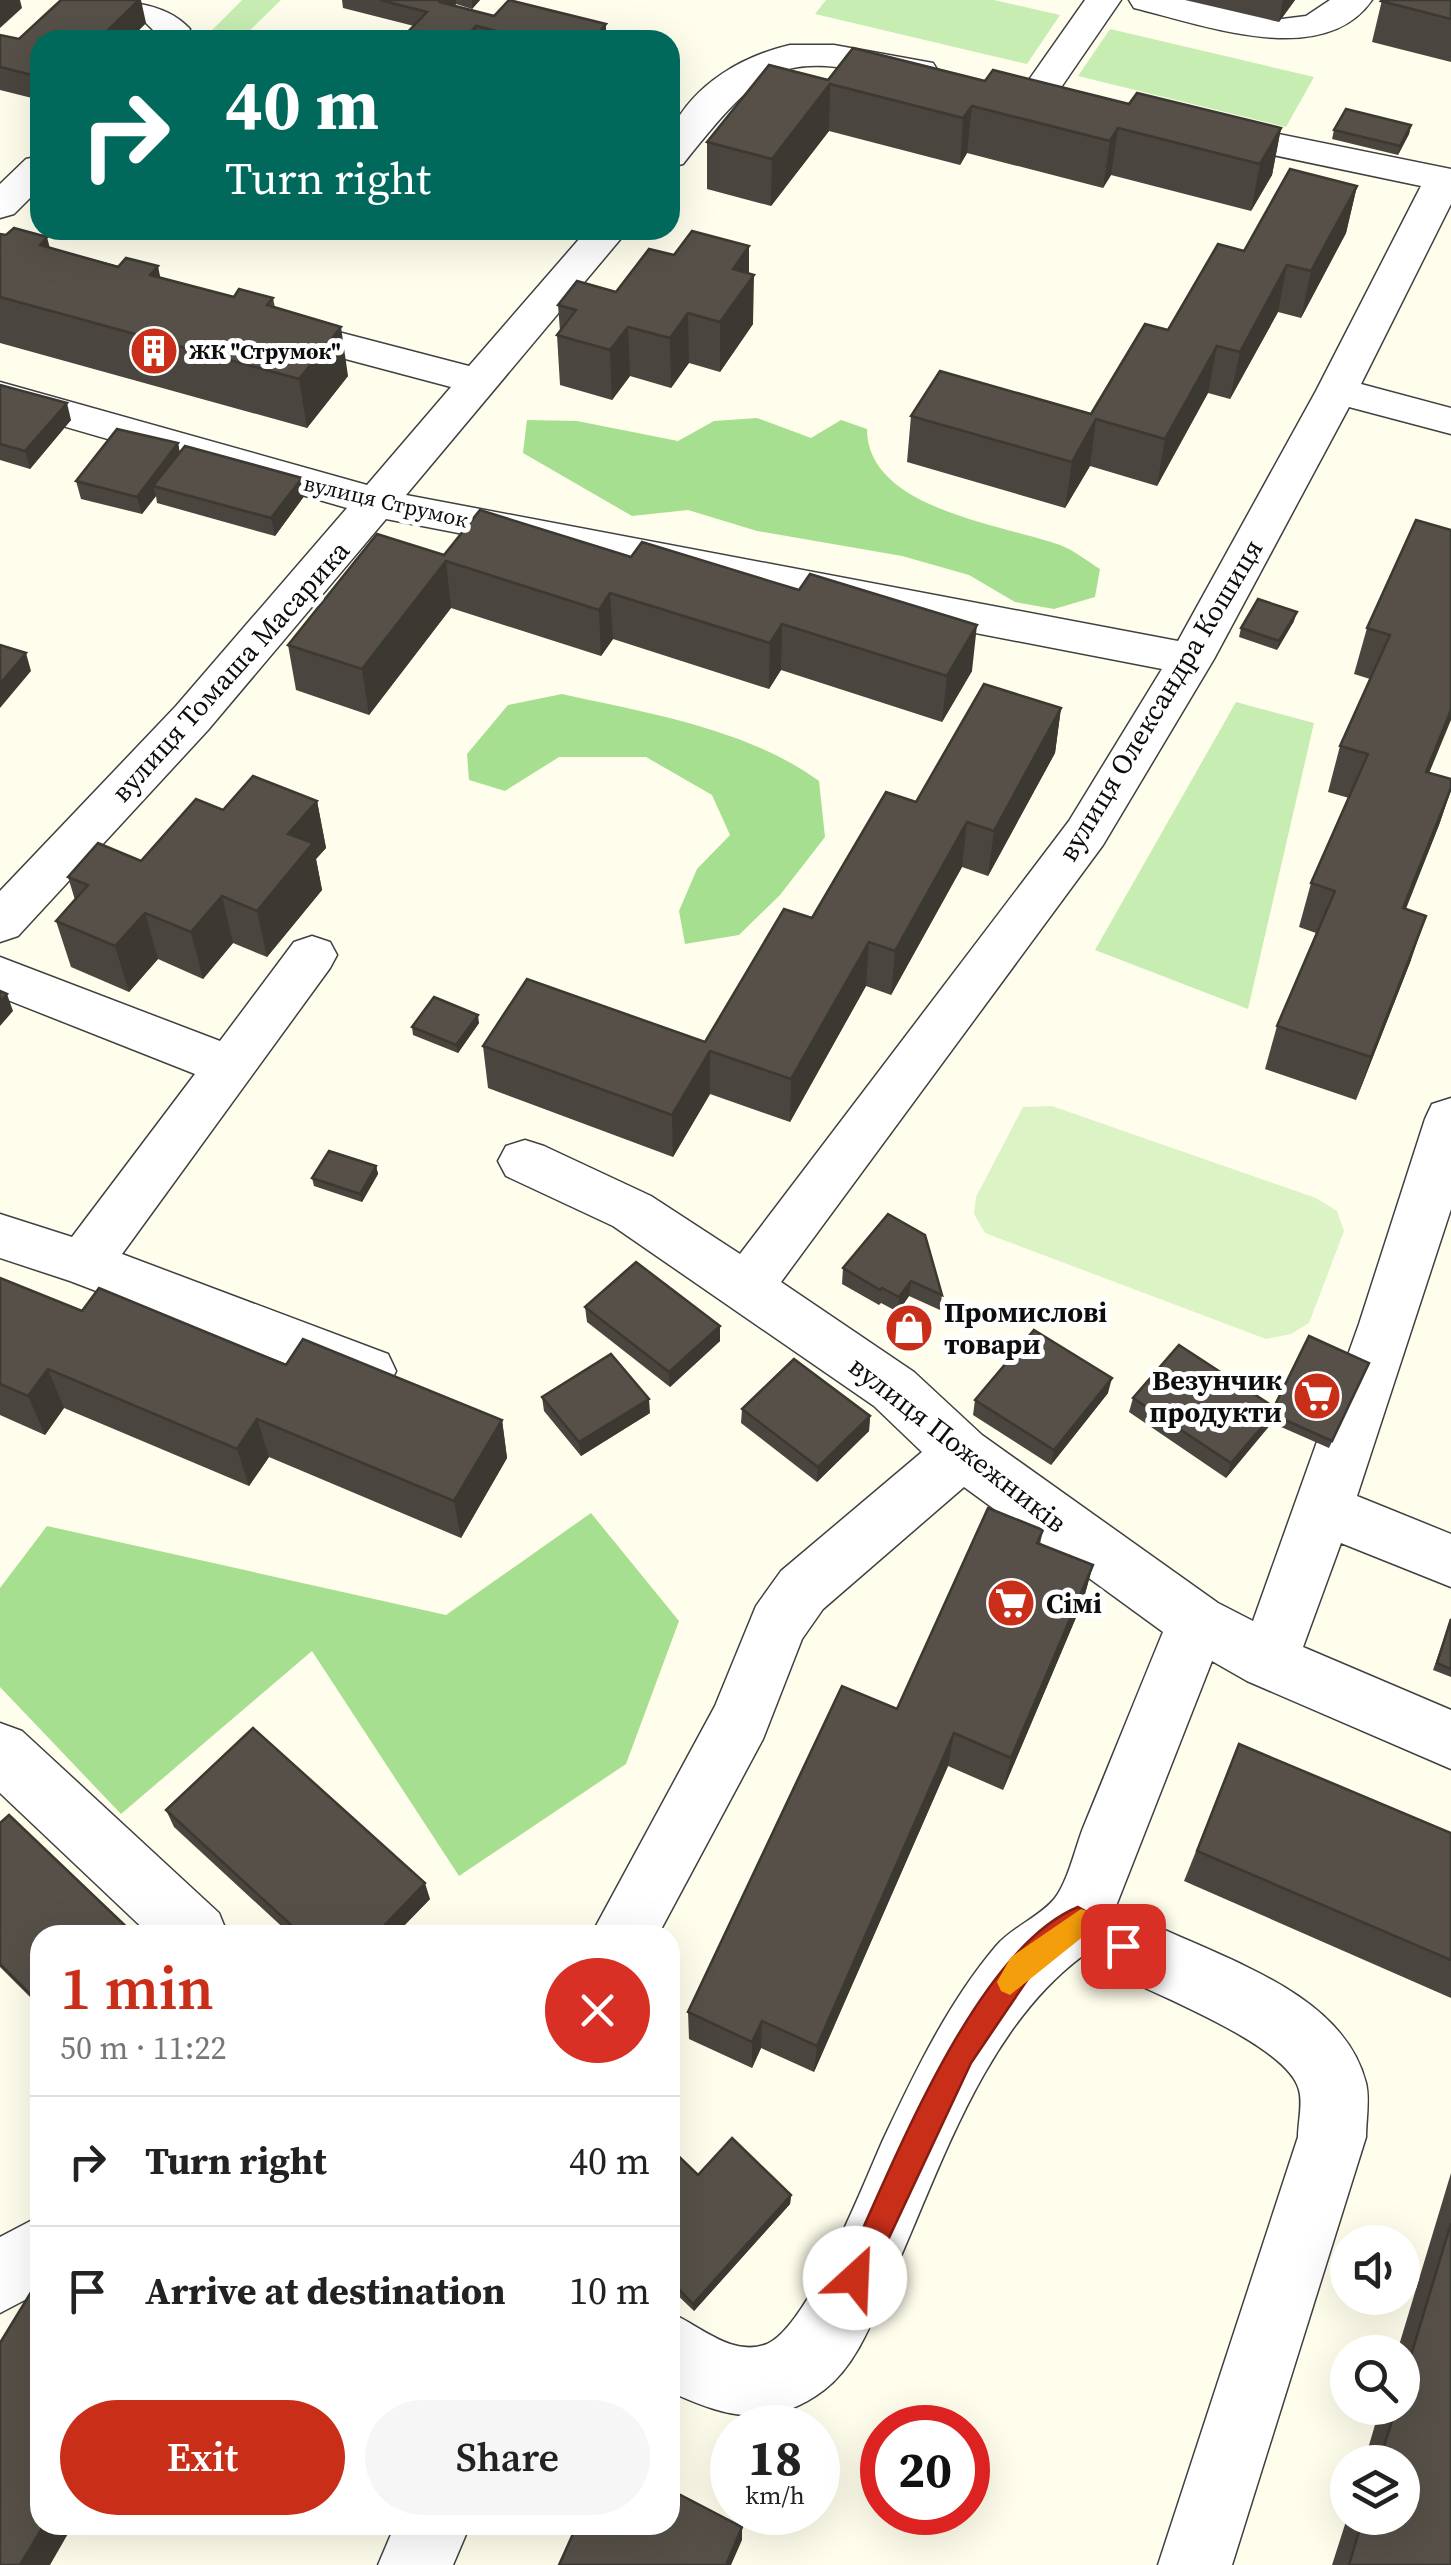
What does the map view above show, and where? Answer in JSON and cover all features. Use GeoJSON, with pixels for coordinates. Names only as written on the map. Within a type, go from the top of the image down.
{"type":"FeatureCollection","features":[{"type":"Feature","properties":{"kind":"street"},"geometry":{"type":"LineString","coordinates":[[94,0],[156,14],[171,30]]}},
{"type":"Feature","properties":{"kind":"street"},"geometry":{"type":"LineString","coordinates":[[1038,94],[1102,0]]}},
{"type":"Feature","properties":{"kind":"street"},"geometry":{"type":"LineString","coordinates":[[1147,0],[1282,30],[1316,26],[1354,0]]}},
{"type":"Feature","properties":{"kind":"street"},"geometry":{"type":"LineString","coordinates":[[680,140],[740,77],[755,66],[788,57],[861,60],[959,79]]}},
{"type":"Feature","properties":{"kind":"street"},"geometry":{"type":"LineString","coordinates":[[998,86],[1076,102]]}},
{"type":"Feature","properties":{"kind":"street"},"geometry":{"type":"LineString","coordinates":[[1173,123],[1447,181]]}},
{"type":"Feature","properties":{"kind":"street"},"geometry":{"type":"LineString","coordinates":[[0,206],[30,177]]}},
{"type":"Feature","properties":{"kind":"street","name":"вулиця Олександра Кошиця"},"geometry":{"type":"LineString","coordinates":[[746,1287],[1086,833],[1192,659],[1447,181]]}},
{"type":"Feature","properties":{"kind":"street","name":"вулиця Томаша Масарика"},"geometry":{"type":"LineString","coordinates":[[0,923],[192,718],[600,240]]}},
{"type":"Feature","properties":{"kind":"street"},"geometry":{"type":"LineString","coordinates":[[243,319],[480,382]]}},
{"type":"Feature","properties":{"kind":"street"},"geometry":{"type":"LineString","coordinates":[[1337,391],[1451,421]]}},
{"type":"Feature","properties":{"kind":"street","name":"вулиця Струмок"},"geometry":{"type":"LineString","coordinates":[[0,394],[379,503],[1192,659]]}},
{"type":"Feature","properties":{"kind":"street"},"geometry":{"type":"LineString","coordinates":[[84,1263],[312,955]]}},
{"type":"Feature","properties":{"kind":"street"},"geometry":{"type":"LineString","coordinates":[[0,976],[230,1066]]}},
{"type":"Feature","properties":{"kind":"street"},"geometry":{"type":"LineString","coordinates":[[1268,1661],[1324,1510],[1432,1189],[1451,1119]]}},
{"type":"Feature","properties":{"kind":"street","name":"вулиця Пожежників"},"geometry":{"type":"LineString","coordinates":[[524,1162],[632,1211],[746,1287],[894,1390],[962,1454],[1197,1622],[1268,1661],[1451,1740]]}},
{"type":"Feature","properties":{"kind":"street"},"geometry":{"type":"LineString","coordinates":[[0,1236],[84,1263],[423,1392]]}},
{"type":"Feature","properties":{"kind":"street"},"geometry":{"type":"LineString","coordinates":[[628,1925],[741,1719],[777,1625],[802,1590],[962,1454]]}},
{"type":"Feature","properties":{"kind":"street"},"geometry":{"type":"LineString","coordinates":[[1324,1510],[1451,1561]]}},
{"type":"Feature","properties":{"kind":"street"},"geometry":{"type":"LineString","coordinates":[[680,2357],[694,2368],[724,2380],[759,2382],[801,2363],[840,2310],[961,2053],[1021,1966],[1078,1920],[1197,1622]]}},
{"type":"Feature","properties":{"kind":"street"},"geometry":{"type":"LineString","coordinates":[[0,1752],[185,1925]]}},
{"type":"Feature","properties":{"kind":"street"},"geometry":{"type":"LineString","coordinates":[[1078,1920],[1123,1946],[1269,2013],[1316,2054],[1333,2085],[1332,2137],[1195,2565]]}},
{"type":"Feature","properties":{"kind":"street"},"geometry":{"type":"LineString","coordinates":[[0,2278],[30,2258]]}},
{"type":"Feature","properties":{"kind":"street"},"geometry":{"type":"LineString","coordinates":[[416,2565],[429,2535]]}},
{"type":"Feature","properties":{"kind":"green space"},"geometry":{"type":"Polygon","coordinates":[[[242,0],[281,0],[250,30],[212,30],[242,0]]]}},
{"type":"Feature","properties":{"kind":"green space"},"geometry":{"type":"Polygon","coordinates":[[[826,0],[994,0],[1060,15],[1027,64],[815,14],[826,0]]]}},
{"type":"Feature","properties":{"kind":"green space"},"geometry":{"type":"Polygon","coordinates":[[[1110,29],[1314,77],[1286,127],[1078,76],[1110,29]]]}},
{"type":"Feature","properties":{"kind":"green space"},"geometry":{"type":"Polygon","coordinates":[[[757,418],[811,438],[841,420],[867,429],[873,456],[889,478],[941,509],[1070,550],[1100,569],[1095,597],[1054,609],[1015,602],[969,575],[902,556],[757,531],[688,510],[632,516],[523,453],[527,420],[577,421],[678,441],[714,421],[757,418]]]}},
{"type":"Feature","properties":{"kind":"green space"},"geometry":{"type":"Polygon","coordinates":[[[562,694],[696,725],[791,763],[819,781],[825,837],[780,895],[739,935],[685,944],[679,911],[697,869],[730,835],[712,795],[646,757],[559,757],[505,791],[469,780],[467,754],[508,705],[562,694]]]}},
{"type":"Feature","properties":{"kind":"green space"},"geometry":{"type":"Polygon","coordinates":[[[1236,702],[1314,723],[1248,1009],[1095,950],[1236,702]]]}},
{"type":"Feature","properties":{"kind":"green space"},"geometry":{"type":"Polygon","coordinates":[[[1052,1106],[1316,1198],[1337,1211],[1344,1231],[1309,1323],[1291,1334],[1266,1339],[985,1233],[974,1214],[976,1197],[1023,1107],[1052,1106]]]}},
{"type":"Feature","properties":{"kind":"green space"},"geometry":{"type":"Polygon","coordinates":[[[591,1513],[679,1621],[626,1764],[459,1876],[312,1651],[121,1814],[0,1687],[0,1588],[47,1526],[446,1615],[591,1513]]]}},
{"type":"Feature","properties":{"kind":"building"},"geometry":{"type":"Polygon","coordinates":[[[61,0],[139,0],[108,30],[30,30],[30,74],[0,67],[0,35],[19,39],[61,0]]]}},
{"type":"Feature","properties":{"kind":"building"},"geometry":{"type":"Polygon","coordinates":[[[380,0],[442,0],[494,16],[509,0],[606,24],[601,30],[492,30],[476,26],[472,30],[410,30],[427,12],[380,0]]]}},
{"type":"Feature","properties":{"kind":"building"},"geometry":{"type":"Polygon","coordinates":[[[1451,0],[1451,19],[1381,1],[1451,0]]]}},
{"type":"Feature","properties":{"kind":"building"},"geometry":{"type":"Polygon","coordinates":[[[853,48],[985,81],[993,70],[1129,104],[1137,93],[1281,128],[1260,164],[1118,128],[1110,141],[972,106],[963,118],[830,84],[772,159],[707,142],[769,65],[828,80],[853,48]]]}},
{"type":"Feature","properties":{"kind":"building"},"geometry":{"type":"Polygon","coordinates":[[[1346,109],[1411,125],[1400,146],[1334,130],[1346,109]]]}},
{"type":"Feature","properties":{"kind":"building"},"geometry":{"type":"Polygon","coordinates":[[[1290,169],[1357,186],[1311,271],[1287,265],[1240,352],[1217,346],[1165,439],[1096,419],[1072,462],[911,416],[940,371],[1091,414],[1145,324],[1168,330],[1218,244],[1244,251],[1290,169]]]}},
{"type":"Feature","properties":{"kind":"building"},"geometry":{"type":"Polygon","coordinates":[[[14,228],[30,232],[30,240],[44,240],[40,245],[118,267],[126,258],[158,266],[150,275],[234,297],[239,289],[273,298],[267,305],[341,327],[299,379],[0,297],[0,234],[6,235],[14,228]]]}},
{"type":"Feature","properties":{"kind":"building"},"geometry":{"type":"Polygon","coordinates":[[[692,231],[749,246],[733,269],[754,275],[720,322],[688,313],[670,338],[628,327],[610,350],[557,335],[576,310],[558,305],[577,281],[616,292],[649,249],[674,255],[692,231]]]}},
{"type":"Feature","properties":{"kind":"building"},"geometry":{"type":"Polygon","coordinates":[[[0,385],[67,403],[25,451],[0,444],[0,385]]]}},
{"type":"Feature","properties":{"kind":"building"},"geometry":{"type":"Polygon","coordinates":[[[117,429],[178,443],[137,497],[76,481],[117,429]]]}},
{"type":"Feature","properties":{"kind":"building"},"geometry":{"type":"Polygon","coordinates":[[[185,446],[302,478],[271,518],[153,486],[185,446]]]}},
{"type":"Feature","properties":{"kind":"building"},"geometry":{"type":"Polygon","coordinates":[[[480,510],[631,557],[642,542],[799,590],[810,574],[977,625],[947,676],[782,624],[770,643],[610,593],[599,610],[446,561],[362,669],[288,645],[377,534],[444,555],[480,510]]]}},
{"type":"Feature","properties":{"kind":"building"},"geometry":{"type":"Polygon","coordinates":[[[1416,520],[1451,530],[1451,710],[1426,772],[1451,779],[1451,788],[1403,908],[1426,916],[1371,1057],[1277,1026],[1335,891],[1311,883],[1368,754],[1340,746],[1390,635],[1367,628],[1416,520]]]}},
{"type":"Feature","properties":{"kind":"building"},"geometry":{"type":"Polygon","coordinates":[[[1258,599],[1297,612],[1279,641],[1241,628],[1258,599]]]}},
{"type":"Feature","properties":{"kind":"building"},"geometry":{"type":"Polygon","coordinates":[[[0,645],[26,653],[0,684],[0,645]]]}},
{"type":"Feature","properties":{"kind":"building"},"geometry":{"type":"Polygon","coordinates":[[[984,684],[1061,708],[994,831],[967,822],[895,951],[869,942],[791,1079],[710,1051],[672,1115],[483,1046],[527,979],[705,1042],[784,909],[812,918],[886,792],[916,802],[984,684]]]}},
{"type":"Feature","properties":{"kind":"building"},"geometry":{"type":"Polygon","coordinates":[[[253,776],[317,801],[288,834],[313,843],[257,911],[222,896],[191,932],[145,913],[115,946],[56,921],[88,885],[68,877],[98,843],[141,861],[196,799],[223,810],[253,776]]]}},
{"type":"Feature","properties":{"kind":"building"},"geometry":{"type":"Polygon","coordinates":[[[434,997],[478,1015],[456,1045],[412,1027],[434,997]]]}},
{"type":"Feature","properties":{"kind":"building"},"geometry":{"type":"Polygon","coordinates":[[[329,1151],[376,1166],[360,1194],[312,1178],[329,1151]]]}},
{"type":"Feature","properties":{"kind":"building"},"geometry":{"type":"Polygon","coordinates":[[[888,1214],[925,1235],[942,1295],[911,1281],[899,1297],[843,1268],[888,1214]]]}},
{"type":"Feature","properties":{"kind":"building"},"geometry":{"type":"Polygon","coordinates":[[[636,1262],[720,1326],[669,1372],[585,1307],[636,1262]]]}},
{"type":"Feature","properties":{"kind":"building"},"geometry":{"type":"Polygon","coordinates":[[[0,1278],[82,1311],[99,1288],[286,1365],[303,1339],[502,1420],[454,1501],[257,1419],[237,1449],[48,1369],[28,1396],[0,1384],[0,1278]]]}},
{"type":"Feature","properties":{"kind":"building"},"geometry":{"type":"Polygon","coordinates":[[[1034,1330],[1112,1378],[1054,1450],[975,1400],[1034,1330]]]}},
{"type":"Feature","properties":{"kind":"building","name":"Везунчик продукти"},"geometry":{"type":"Polygon","coordinates":[[[1309,1336],[1369,1363],[1332,1441],[1274,1415],[1274,1407],[1309,1336]]]}},
{"type":"Feature","properties":{"kind":"building"},"geometry":{"type":"Polygon","coordinates":[[[1179,1345],[1277,1409],[1231,1463],[1133,1398],[1179,1345]]]}},
{"type":"Feature","properties":{"kind":"building"},"geometry":{"type":"Polygon","coordinates":[[[611,1354],[649,1399],[579,1442],[542,1397],[611,1354]]]}},
{"type":"Feature","properties":{"kind":"building"},"geometry":{"type":"Polygon","coordinates":[[[794,1359],[870,1416],[818,1467],[742,1409],[794,1359]]]}},
{"type":"Feature","properties":{"kind":"building"},"geometry":{"type":"Polygon","coordinates":[[[988,1508],[1043,1530],[1037,1543],[1093,1565],[1011,1758],[954,1733],[817,2046],[762,2021],[752,2042],[688,2012],[842,1686],[897,1709],[988,1508]]]}},
{"type":"Feature","properties":{"kind":"building"},"geometry":{"type":"Polygon","coordinates":[[[1451,1619],[1451,1669],[1437,1663],[1451,1619]]]}},
{"type":"Feature","properties":{"kind":"building"},"geometry":{"type":"Polygon","coordinates":[[[253,1728],[425,1883],[385,1925],[291,1925],[166,1810],[253,1728]]]}},
{"type":"Feature","properties":{"kind":"building"},"geometry":{"type":"Polygon","coordinates":[[[1239,1744],[1451,1833],[1451,1960],[1197,1851],[1239,1744]]]}},
{"type":"Feature","properties":{"kind":"building"},"geometry":{"type":"Polygon","coordinates":[[[9,1815],[124,1925],[30,1925],[30,1994],[0,1964],[0,1823],[9,1815]]]}},
{"type":"Feature","properties":{"kind":"building"},"geometry":{"type":"Polygon","coordinates":[[[732,2138],[791,2195],[693,2304],[680,2290],[680,2158],[698,2175],[732,2138]]]}},
{"type":"Feature","properties":{"kind":"building"},"geometry":{"type":"Polygon","coordinates":[[[1451,2223],[1451,2565],[1349,2565],[1358,2535],[1420,2535],[1420,2445],[1384,2445],[1391,2425],[1420,2425],[1417,2335],[1451,2223]]]}},
{"type":"Feature","properties":{"kind":"building"},"geometry":{"type":"Polygon","coordinates":[[[30,2294],[30,2535],[38,2535],[20,2565],[0,2565],[0,2343],[30,2294]]]}},
{"type":"Feature","properties":{"kind":"building"},"geometry":{"type":"Polygon","coordinates":[[[680,2495],[710,2510],[710,2535],[739,2535],[726,2565],[559,2565],[572,2535],[680,2535],[680,2495]]]}},
{"type":"Feature","properties":{"kind":"slow traffic"},"geometry":{"type":"LineString","coordinates":[[1010,1982],[1021,1966],[1078,1920],[1081,1922]]}},
{"type":"Feature","properties":{"kind":"place","name":"ЖК \"Струмок\""},"geometry":{"type":"Point","coordinates":[154,351]}},
{"type":"Feature","properties":{"kind":"place","name":"Промислові товари"},"geometry":{"type":"Point","coordinates":[909,1328]}},
{"type":"Feature","properties":{"kind":"place","name":"Везунчик продукти"},"geometry":{"type":"Point","coordinates":[1317,1396]}},
{"type":"Feature","properties":{"kind":"place","name":"Сімі"},"geometry":{"type":"Point","coordinates":[1011,1603]}},
{"type":"Feature","properties":{"kind":"route"},"geometry":{"type":"LineString","coordinates":[[855,2278],[961,2053],[1021,1966],[1078,1920],[1123,1946]]}}]}
